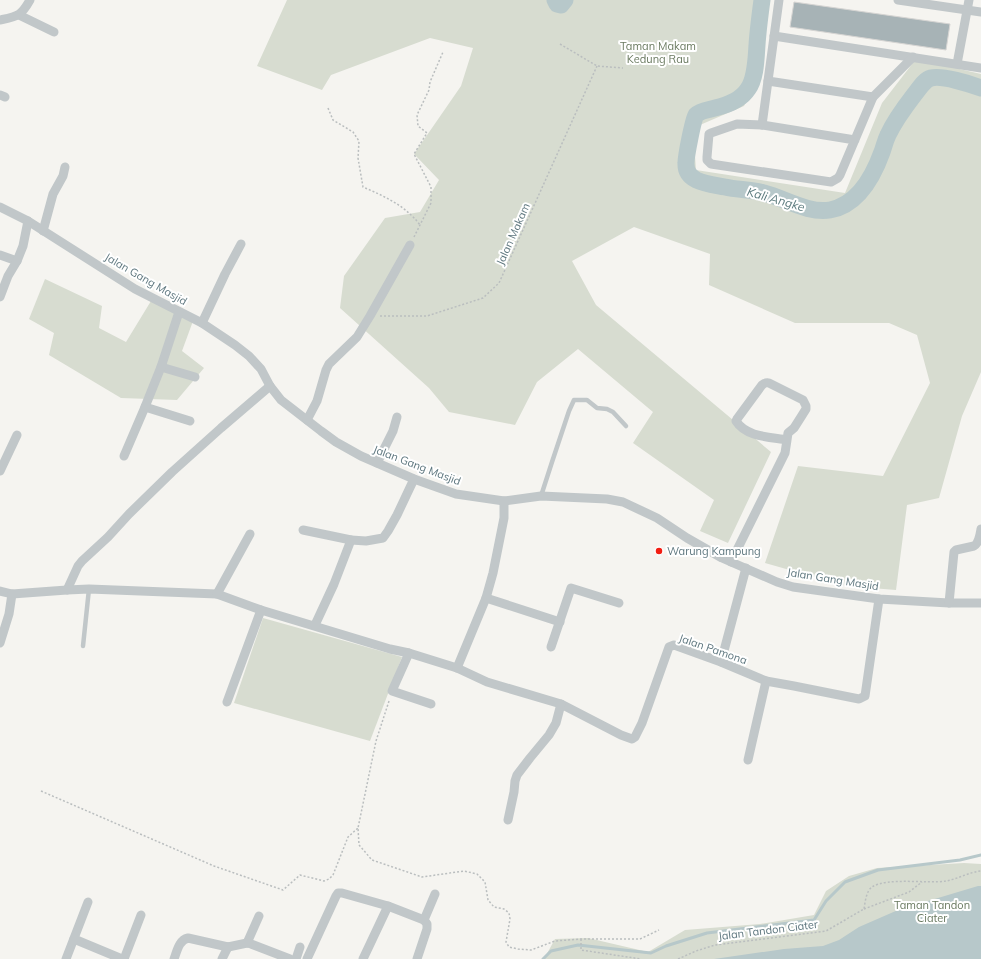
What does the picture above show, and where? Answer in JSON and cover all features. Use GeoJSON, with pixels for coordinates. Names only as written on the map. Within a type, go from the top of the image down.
{"type":"FeatureCollection","features":[{"type":"Feature","properties":{"kind":"street"},"geometry":{"type":"LineString","coordinates":[[0,20],[19,15],[25,10],[30,0]]}},
{"type":"Feature","properties":{"kind":"street"},"geometry":{"type":"LineString","coordinates":[[762,125],[779,0]]}},
{"type":"Feature","properties":{"kind":"street"},"geometry":{"type":"LineString","coordinates":[[898,0],[981,12]]}},
{"type":"Feature","properties":{"kind":"street"},"geometry":{"type":"LineString","coordinates":[[957,64],[969,0]]}},
{"type":"Feature","properties":{"kind":"street"},"geometry":{"type":"LineString","coordinates":[[19,15],[54,32]]}},
{"type":"Feature","properties":{"kind":"street"},"geometry":{"type":"LineString","coordinates":[[774,36],[981,68]]}},
{"type":"Feature","properties":{"kind":"street"},"geometry":{"type":"LineString","coordinates":[[855,140],[762,125],[737,124],[710,134],[707,157],[711,164],[831,182],[840,175],[855,140],[873,97],[913,57]]}},
{"type":"Feature","properties":{"kind":"street"},"geometry":{"type":"LineString","coordinates":[[768,80],[873,97]]}},
{"type":"Feature","properties":{"kind":"street"},"geometry":{"type":"LineString","coordinates":[[43,231],[53,194],[63,176],[65,168]]}},
{"type":"Feature","properties":{"kind":"street","name":"Jalan Gang Masjid"},"geometry":{"type":"LineString","coordinates":[[0,207],[28,221],[135,289],[202,323],[249,356],[261,369],[270,386],[281,400],[336,442],[361,456],[414,479],[456,494],[504,501],[541,496],[607,499],[623,502],[657,518],[687,538],[722,558],[777,582],[793,587],[880,599],[949,603],[981,603]]}},
{"type":"Feature","properties":{"kind":"street"},"geometry":{"type":"LineString","coordinates":[[1,294],[23,246],[28,221]]}},
{"type":"Feature","properties":{"kind":"street"},"geometry":{"type":"LineString","coordinates":[[202,323],[241,244]]}},
{"type":"Feature","properties":{"kind":"street"},"geometry":{"type":"LineString","coordinates":[[307,420],[317,401],[329,364],[357,337],[410,245]]}},
{"type":"Feature","properties":{"kind":"street"},"geometry":{"type":"LineString","coordinates":[[0,255],[16,261]]}},
{"type":"Feature","properties":{"kind":"street"},"geometry":{"type":"LineString","coordinates":[[124,456],[161,367],[179,312]]}},
{"type":"Feature","properties":{"kind":"street"},"geometry":{"type":"LineString","coordinates":[[161,367],[195,377]]}},
{"type":"Feature","properties":{"kind":"street"},"geometry":{"type":"LineString","coordinates":[[731,562],[785,453],[787,440],[788,433],[794,428],[806,410],[806,404],[803,400],[770,383],[764,383],[736,421],[742,427],[757,435],[787,440]]}},
{"type":"Feature","properties":{"kind":"street"},"geometry":{"type":"LineString","coordinates":[[67,590],[78,566],[129,514],[172,472],[270,386]]}},
{"type":"Feature","properties":{"kind":"street"},"geometry":{"type":"LineString","coordinates":[[145,407],[190,421]]}},
{"type":"Feature","properties":{"kind":"street"},"geometry":{"type":"LineString","coordinates":[[377,463],[393,431],[397,417]]}},
{"type":"Feature","properties":{"kind":"street"},"geometry":{"type":"LineString","coordinates":[[0,471],[17,435]]}},
{"type":"Feature","properties":{"kind":"street"},"geometry":{"type":"LineString","coordinates":[[303,530],[352,540],[366,541],[382,538],[388,531],[397,515],[414,479]]}},
{"type":"Feature","properties":{"kind":"street"},"geometry":{"type":"LineString","coordinates":[[457,668],[486,598],[499,545],[504,518],[504,501]]}},
{"type":"Feature","properties":{"kind":"street"},"geometry":{"type":"LineString","coordinates":[[949,603],[954,552],[956,550],[976,545],[981,529]]}},
{"type":"Feature","properties":{"kind":"street"},"geometry":{"type":"LineString","coordinates":[[217,594],[250,534]]}},
{"type":"Feature","properties":{"kind":"street"},"geometry":{"type":"LineString","coordinates":[[315,626],[352,540]]}},
{"type":"Feature","properties":{"kind":"street"},"geometry":{"type":"LineString","coordinates":[[721,662],[746,568]]}},
{"type":"Feature","properties":{"kind":"street"},"geometry":{"type":"LineString","coordinates":[[551,648],[571,588],[619,603]]}},
{"type":"Feature","properties":{"kind":"street","name":"Jalan Pamona"},"geometry":{"type":"LineString","coordinates":[[0,591],[12,594],[89,589],[217,594],[261,610],[457,668],[487,682],[561,704],[621,735],[632,739],[635,737],[642,723],[669,647],[674,645],[721,662],[766,681],[859,699],[864,697],[869,676],[880,599]]}},
{"type":"Feature","properties":{"kind":"street"},"geometry":{"type":"LineString","coordinates":[[0,643],[9,614],[12,594]]}},
{"type":"Feature","properties":{"kind":"street"},"geometry":{"type":"LineString","coordinates":[[486,598],[560,622]]}},
{"type":"Feature","properties":{"kind":"street"},"geometry":{"type":"LineString","coordinates":[[227,702],[261,610]]}},
{"type":"Feature","properties":{"kind":"street"},"geometry":{"type":"LineString","coordinates":[[409,653],[392,691],[431,704]]}},
{"type":"Feature","properties":{"kind":"street"},"geometry":{"type":"LineString","coordinates":[[748,760],[766,681]]}},
{"type":"Feature","properties":{"kind":"street"},"geometry":{"type":"LineString","coordinates":[[508,820],[517,775],[549,735],[556,723],[561,704]]}},
{"type":"Feature","properties":{"kind":"street"},"geometry":{"type":"LineString","coordinates":[[307,959],[336,896],[338,893],[342,893],[388,906],[424,920],[428,929],[417,959]]}},
{"type":"Feature","properties":{"kind":"street"},"geometry":{"type":"LineString","coordinates":[[424,920],[435,894]]}},
{"type":"Feature","properties":{"kind":"street"},"geometry":{"type":"LineString","coordinates":[[66,959],[88,902]]}},
{"type":"Feature","properties":{"kind":"street"},"geometry":{"type":"LineString","coordinates":[[363,959],[388,906]]}},
{"type":"Feature","properties":{"kind":"street"},"geometry":{"type":"LineString","coordinates":[[74,939],[123,959],[142,915]]}},
{"type":"Feature","properties":{"kind":"street"},"geometry":{"type":"LineString","coordinates":[[247,943],[259,916]]}},
{"type":"Feature","properties":{"kind":"street"},"geometry":{"type":"LineString","coordinates":[[174,959],[182,941],[188,938],[228,947],[247,943],[290,959]]}},
{"type":"Feature","properties":{"kind":"street"},"geometry":{"type":"LineString","coordinates":[[222,959],[228,947]]}},
{"type":"Feature","properties":{"kind":"street"},"geometry":{"type":"LineString","coordinates":[[296,959],[300,947]]}},
{"type":"Feature","properties":{"kind":"lane"},"geometry":{"type":"LineString","coordinates":[[541,496],[574,400],[587,400],[597,408],[613,412],[626,426]]}},
{"type":"Feature","properties":{"kind":"lane"},"geometry":{"type":"LineString","coordinates":[[83,646],[89,589]]}},
{"type":"Feature","properties":{"kind":"path"},"geometry":{"type":"LineString","coordinates":[[560,44],[598,66],[623,68]]}},
{"type":"Feature","properties":{"kind":"path"},"geometry":{"type":"LineString","coordinates":[[410,245],[431,203],[431,188],[414,154],[427,133],[418,126],[417,115],[429,90],[430,82],[443,52]]}},
{"type":"Feature","properties":{"kind":"path","name":"Jalan Makam"},"geometry":{"type":"LineString","coordinates":[[370,316],[427,316],[483,298],[499,283],[598,66]]}},
{"type":"Feature","properties":{"kind":"path"},"geometry":{"type":"LineString","coordinates":[[328,108],[333,120],[353,132],[359,141],[358,158],[363,187],[387,198],[414,217],[420,225]]}},
{"type":"Feature","properties":{"kind":"path"},"geometry":{"type":"LineString","coordinates":[[392,691],[376,741],[358,828],[359,845],[372,860],[422,877],[464,871],[477,874],[486,882],[488,900],[494,907],[504,909],[509,913],[510,919],[506,942],[509,947],[531,950],[555,940],[640,939],[659,930]]}},
{"type":"Feature","properties":{"kind":"path"},"geometry":{"type":"LineString","coordinates":[[41,791],[214,866],[284,890],[300,875],[324,881],[329,879],[333,875],[348,837],[358,828]]}},
{"type":"Feature","properties":{"kind":"path"},"geometry":{"type":"LineString","coordinates":[[864,909],[868,894],[873,886],[888,882],[946,881],[981,871]]}},
{"type":"Feature","properties":{"kind":"path","name":"Jalan Tandon Ciater"},"geometry":{"type":"LineString","coordinates":[[678,959],[696,950],[715,945],[826,931],[864,909],[909,892],[922,882]]}},
{"type":"Feature","properties":{"kind":"path"},"geometry":{"type":"LineString","coordinates":[[581,939],[581,950],[641,959]]}},
{"type":"Feature","properties":{"kind":"green space","name":"Taman Makam Kedung Rau"},"geometry":{"type":"Polygon","coordinates":[[[287,0],[769,0],[760,73],[744,106],[693,128],[696,170],[845,193],[882,103],[916,59],[981,74],[981,372],[962,416],[939,498],[907,505],[896,590],[846,586],[765,563],[798,466],[883,476],[930,383],[917,335],[889,323],[795,323],[709,285],[710,254],[634,227],[572,261],[596,305],[771,452],[728,543],[700,531],[714,500],[633,443],[653,412],[578,349],[537,382],[515,425],[449,412],[429,388],[340,308],[344,276],[385,218],[420,212],[439,180],[414,154],[461,86],[473,48],[430,38],[331,75],[322,90],[257,66],[287,0]]]}},
{"type":"Feature","properties":{"kind":"green space"},"geometry":{"type":"Polygon","coordinates":[[[45,279],[102,306],[99,328],[126,342],[151,301],[193,321],[182,351],[204,368],[177,400],[121,398],[49,355],[54,333],[29,319],[45,279]]]}},
{"type":"Feature","properties":{"kind":"green space"},"geometry":{"type":"Polygon","coordinates":[[[263,618],[402,657],[370,741],[234,703],[263,618]]]}},
{"type":"Feature","properties":{"kind":"green space","name":"Taman Tandon Ciater"},"geometry":{"type":"Polygon","coordinates":[[[964,863],[981,864],[981,959],[544,959],[555,939],[588,938],[648,952],[685,930],[760,924],[814,915],[826,891],[849,876],[877,868],[964,863]]]}},
{"type":"Feature","properties":{"kind":"shaded area"},"geometry":{"type":"Polygon","coordinates":[[[981,886],[981,959],[714,959],[784,949],[823,946],[839,940],[859,927],[898,910],[981,886]]]}},
{"type":"Feature","properties":{"kind":"building"},"geometry":{"type":"Polygon","coordinates":[[[794,2],[950,24],[946,50],[790,27],[794,2]]]}},
{"type":"Feature","properties":{"kind":"waterway","name":"Kali Angke"},"geometry":{"type":"LineString","coordinates":[[555,0],[557,4],[561,5],[565,0]]}},
{"type":"Feature","properties":{"kind":"waterway","name":"Kali Angke"},"geometry":{"type":"LineString","coordinates":[[762,0],[755,68],[751,84],[745,93],[734,102],[705,110],[696,115],[686,163],[687,170],[694,179],[730,188],[772,195],[814,210],[822,211],[840,207],[856,196],[869,180],[894,124],[926,81],[936,77],[956,80],[981,88]]}},
{"type":"Feature","properties":{"kind":"waterway"},"geometry":{"type":"LineString","coordinates":[[543,959],[551,951],[578,945],[651,953],[666,946],[707,933],[814,920],[826,901],[845,882],[878,870],[960,860],[981,855]]}},
{"type":"Feature","properties":{"kind":"place","name":"Warung Kampung"},"geometry":{"type":"Point","coordinates":[659,551]}}]}
